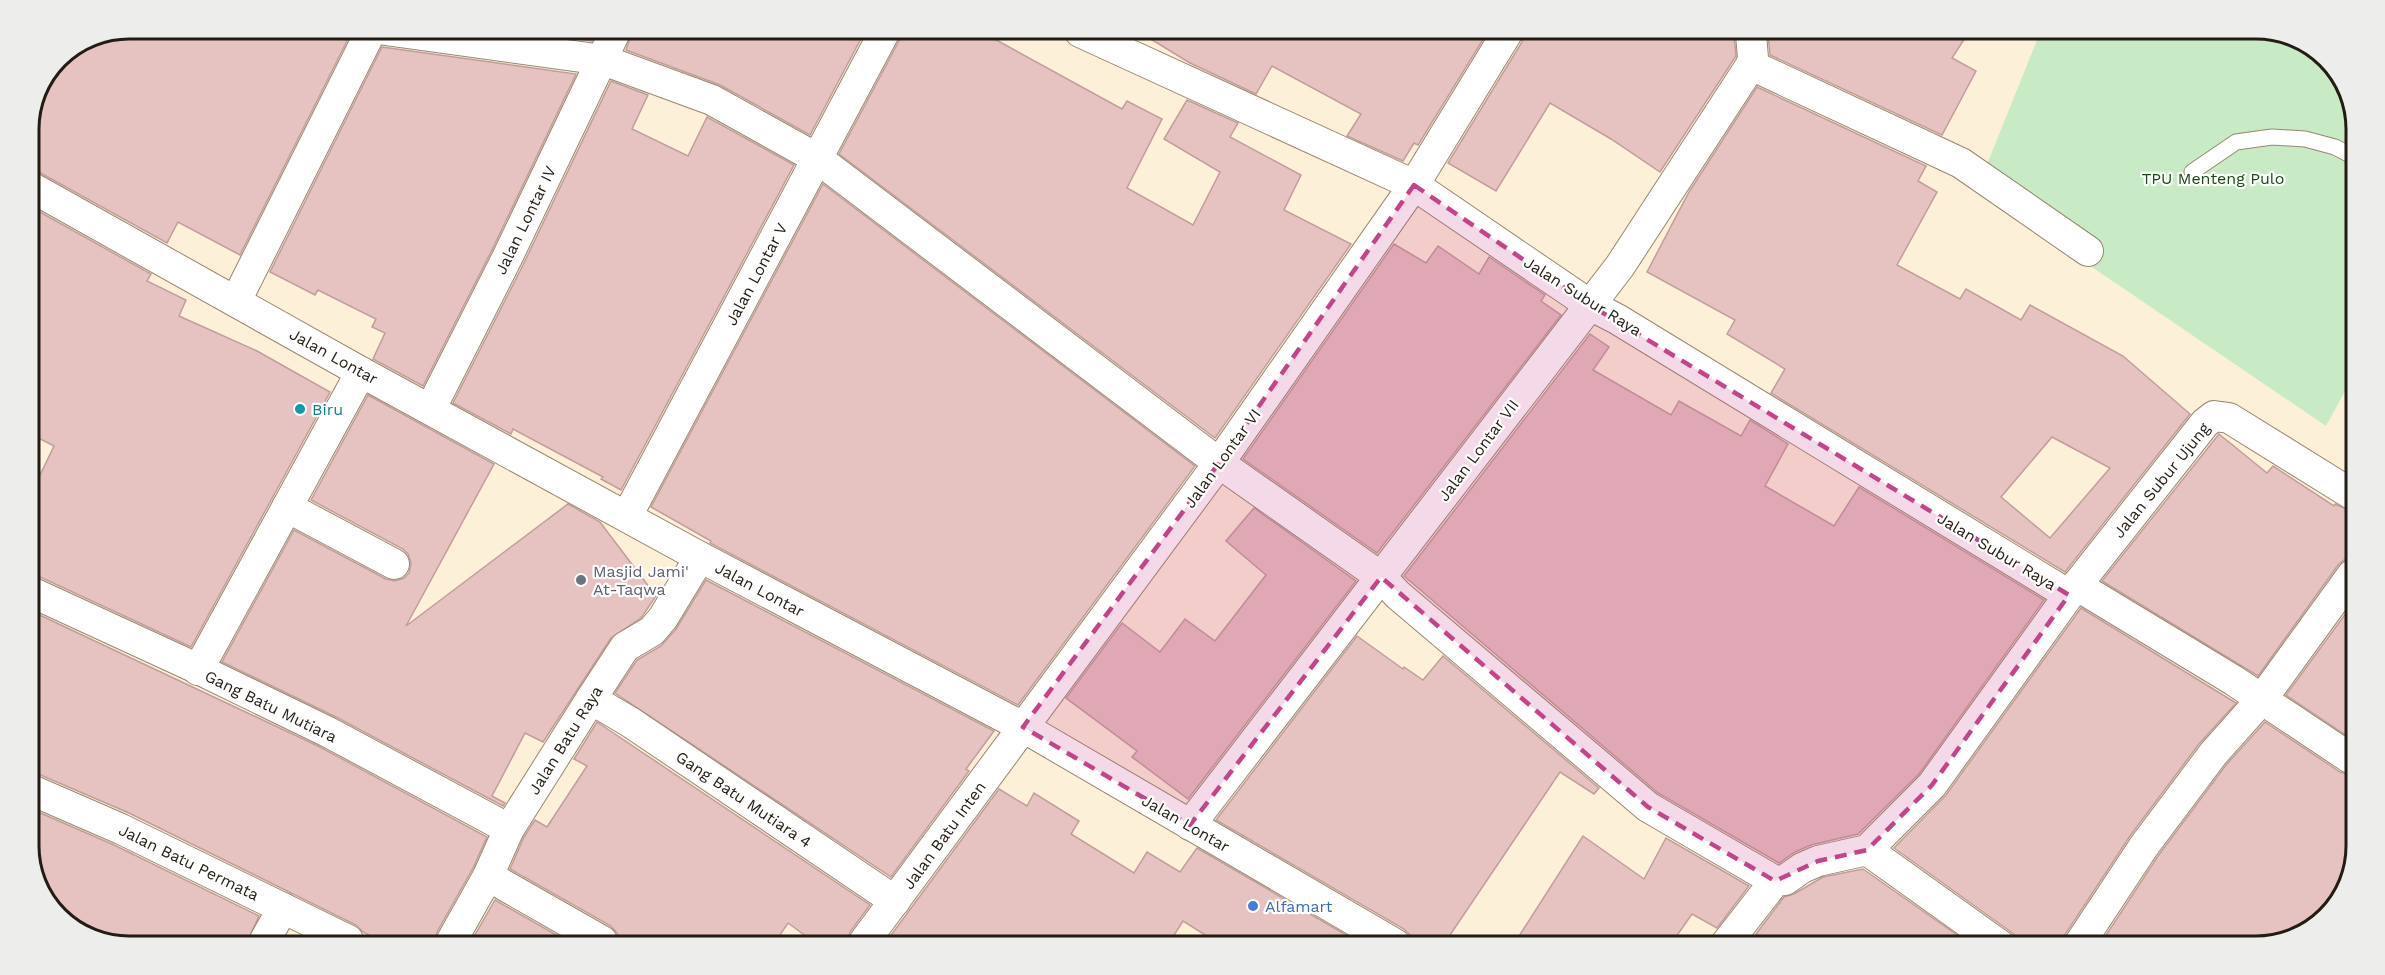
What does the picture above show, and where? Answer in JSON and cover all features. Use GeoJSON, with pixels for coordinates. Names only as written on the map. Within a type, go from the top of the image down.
{"type":"FeatureCollection","features":[{"type":"Feature","properties":{"kind":"street"},"geometry":{"type":"LineString","coordinates":[[236,301],[367,39]]}},
{"type":"Feature","properties":{"kind":"street"},"geometry":{"type":"LineString","coordinates":[[451,39],[603,60],[712,100],[818,159],[1219,463],[1381,577],[1416,610],[1648,807],[1775,881],[1785,880],[1818,861],[1867,850],[1987,936]]}},
{"type":"Feature","properties":{"kind":"street","name":"Jalan Lontar IV"},"geometry":{"type":"LineString","coordinates":[[431,408],[612,39]]}},
{"type":"Feature","properties":{"kind":"street","name":"Jalan Lontar V"},"geometry":{"type":"LineString","coordinates":[[627,516],[881,39]]}},
{"type":"Feature","properties":{"kind":"street","name":"Jalan Subur Raya"},"geometry":{"type":"LineString","coordinates":[[1095,39],[1414,185],[1590,304],[2072,590]]}},
{"type":"Feature","properties":{"kind":"street","name":"Jalan Lontar VI"},"geometry":{"type":"LineString","coordinates":[[1023,727],[1219,463],[1414,185],[1503,39]]}},
{"type":"Feature","properties":{"kind":"street"},"geometry":{"type":"LineString","coordinates":[[1752,52],[1961,163],[2088,251]]}},
{"type":"Feature","properties":{"kind":"street","name":"Jalan Lontar VII"},"geometry":{"type":"LineString","coordinates":[[1190,825],[1620,266],[1752,52]]}},
{"type":"Feature","properties":{"kind":"street","name":"Jalan Lontar"},"geometry":{"type":"LineString","coordinates":[[39,192],[361,372],[431,408],[700,557],[1023,727],[1381,936]]}},
{"type":"Feature","properties":{"kind":"street"},"geometry":{"type":"LineString","coordinates":[[198,670],[361,372]]}},
{"type":"Feature","properties":{"kind":"street","name":"Jalan Subur Ujung"},"geometry":{"type":"LineString","coordinates":[[1867,850],[1932,785],[2072,590],[2205,423],[2214,416],[2229,418],[2346,491]]}},
{"type":"Feature","properties":{"kind":"street"},"geometry":{"type":"LineString","coordinates":[[287,507],[394,564]]}},
{"type":"Feature","properties":{"kind":"street","name":"Jalan Batu Raya"},"geometry":{"type":"LineString","coordinates":[[454,936],[488,876],[509,829],[591,699],[625,647],[652,631],[663,618],[700,557]]}},
{"type":"Feature","properties":{"kind":"street"},"geometry":{"type":"LineString","coordinates":[[2085,936],[2158,827],[2213,754],[2262,699],[2346,583]]}},
{"type":"Feature","properties":{"kind":"street"},"geometry":{"type":"LineString","coordinates":[[2072,590],[2262,699],[2346,755]]}},
{"type":"Feature","properties":{"kind":"street","name":"Gang Batu Mutiara"},"geometry":{"type":"LineString","coordinates":[[39,596],[328,732],[509,829]]}},
{"type":"Feature","properties":{"kind":"street","name":"Gang Batu Mutiara 4"},"geometry":{"type":"LineString","coordinates":[[591,699],[630,722],[895,902]]}},
{"type":"Feature","properties":{"kind":"street","name":"Jalan Batu Inten"},"geometry":{"type":"LineString","coordinates":[[869,936],[1023,727]]}},
{"type":"Feature","properties":{"kind":"street","name":"Jalan Batu Permata"},"geometry":{"type":"LineString","coordinates":[[39,793],[121,829],[340,936]]}},
{"type":"Feature","properties":{"kind":"street"},"geometry":{"type":"LineString","coordinates":[[488,876],[593,936]]}},
{"type":"Feature","properties":{"kind":"street"},"geometry":{"type":"LineString","coordinates":[[1732,936],[1775,881]]}},
{"type":"Feature","properties":{"kind":"street"},"geometry":{"type":"LineString","coordinates":[[267,936],[283,908]]}},
{"type":"Feature","properties":{"kind":"lane"},"geometry":{"type":"LineString","coordinates":[[2192,172],[2236,142],[2272,137],[2305,139],[2335,147],[2346,153]]}},
{"type":"Feature","properties":{"kind":"highlighted area"},"geometry":{"type":"Polygon","coordinates":[[[1414,185],[1590,305],[2069,595],[1932,785],[1867,850],[1818,861],[1775,881],[1648,807],[1381,577],[1190,825],[1023,727],[1219,463],[1414,185]]]}},
{"type":"Feature","properties":{"kind":"green space","name":"TPU Menteng Pulo"},"geometry":{"type":"Polygon","coordinates":[[[2037,39],[2256,39],[2274,41],[2301,51],[2315,61],[2331,79],[2341,100],[2346,123],[2346,390],[2326,426],[1977,189],[2037,39]]]}},
{"type":"Feature","properties":{"kind":"building"},"geometry":{"type":"Polygon","coordinates":[[[129,39],[348,39],[240,255],[178,222],[167,243],[39,172],[39,123],[42,105],[48,89],[65,65],[94,46],[129,39]]]}},
{"type":"Feature","properties":{"kind":"building"},"geometry":{"type":"Polygon","coordinates":[[[630,39],[861,39],[810,135],[720,85],[626,50],[630,39]]]}},
{"type":"Feature","properties":{"kind":"building"},"geometry":{"type":"Polygon","coordinates":[[[900,39],[995,39],[1122,109],[1127,101],[1162,119],[1127,188],[1193,225],[1220,172],[1164,139],[1187,100],[1238,123],[1230,137],[1301,175],[1284,210],[1351,244],[1215,438],[839,154],[900,39]]]}},
{"type":"Feature","properties":{"kind":"building"},"geometry":{"type":"Polygon","coordinates":[[[1151,39],[1483,39],[1418,145],[1414,143],[1403,161],[1347,136],[1361,114],[1272,66],[1256,94],[1190,63],[1151,39]]]}},
{"type":"Feature","properties":{"kind":"building"},"geometry":{"type":"Polygon","coordinates":[[[1523,39],[1734,39],[1736,56],[1660,172],[1611,139],[1550,103],[1496,191],[1448,163],[1523,39]]]}},
{"type":"Feature","properties":{"kind":"building"},"geometry":{"type":"Polygon","coordinates":[[[1768,39],[1964,39],[1952,58],[1976,71],[1942,135],[1770,55],[1768,39]]]}},
{"type":"Feature","properties":{"kind":"building"},"geometry":{"type":"Polygon","coordinates":[[[382,47],[576,74],[492,250],[423,386],[373,359],[385,333],[372,327],[376,319],[318,290],[315,295],[270,272],[382,47]]]}},
{"type":"Feature","properties":{"kind":"building"},"geometry":{"type":"Polygon","coordinates":[[[611,81],[648,95],[632,129],[688,156],[707,117],[794,165],[621,490],[601,479],[603,477],[513,429],[511,434],[453,403],[523,265],[611,81]]]}},
{"type":"Feature","properties":{"kind":"building"},"geometry":{"type":"Polygon","coordinates":[[[1757,87],[1926,166],[1918,181],[1937,192],[1897,265],[1960,299],[1966,289],[2021,320],[2030,305],[2123,356],[2190,414],[2065,572],[1771,393],[1785,369],[1727,334],[1735,320],[1647,272],[1689,192],[1757,87]],[[2052,437],[2001,497],[2050,538],[2110,468],[2052,437]]]}},
{"type":"Feature","properties":{"kind":"building"},"geometry":{"type":"Polygon","coordinates":[[[823,184],[1195,466],[1018,705],[710,543],[711,541],[651,507],[823,184]]]}},
{"type":"Feature","properties":{"kind":"building"},"geometry":{"type":"Polygon","coordinates":[[[39,212],[151,274],[147,281],[186,300],[179,316],[257,351],[330,392],[191,647],[39,576],[39,477],[54,446],[39,438],[39,212]]]}},
{"type":"Feature","properties":{"kind":"building"},"geometry":{"type":"Polygon","coordinates":[[[1394,244],[1426,263],[1438,246],[1479,274],[1489,257],[1545,295],[1541,301],[1561,315],[1377,553],[1243,459],[1394,244]]]}},
{"type":"Feature","properties":{"kind":"building"},"geometry":{"type":"Polygon","coordinates":[[[1590,334],[1609,347],[1593,370],[1671,415],[1679,401],[1741,436],[1750,420],[1788,444],[1765,486],[1834,526],[1859,487],[2044,600],[1919,774],[1858,834],[1811,845],[1779,863],[1658,793],[1404,576],[1590,334]]]}},
{"type":"Feature","properties":{"kind":"building"},"geometry":{"type":"Polygon","coordinates":[[[368,395],[494,464],[406,626],[568,504],[600,522],[656,596],[641,618],[611,638],[543,742],[525,733],[492,796],[505,803],[503,806],[336,717],[222,662],[294,530],[386,579],[395,581],[404,578],[409,573],[411,563],[408,554],[403,549],[311,500],[368,395]]]}},
{"type":"Feature","properties":{"kind":"building"},"geometry":{"type":"Polygon","coordinates":[[[2219,434],[2267,473],[2273,466],[2334,506],[2335,504],[2346,509],[2346,560],[2338,565],[2258,676],[2102,581],[2219,434]]]}},
{"type":"Feature","properties":{"kind":"building"},"geometry":{"type":"Polygon","coordinates":[[[1254,508],[1356,581],[1188,799],[1132,757],[1137,751],[1066,698],[1122,623],[1160,652],[1185,619],[1215,641],[1266,575],[1226,541],[1254,508]]]}},
{"type":"Feature","properties":{"kind":"building"},"geometry":{"type":"Polygon","coordinates":[[[706,580],[994,731],[966,769],[969,771],[891,877],[615,693],[637,660],[661,646],[676,629],[706,580]]]}},
{"type":"Feature","properties":{"kind":"building"},"geometry":{"type":"Polygon","coordinates":[[[2081,608],[2236,703],[2199,744],[2130,836],[2064,936],[2016,936],[1894,848],[1946,795],[2081,608]]]}},
{"type":"Feature","properties":{"kind":"building"},"geometry":{"type":"Polygon","coordinates":[[[2346,613],[2346,735],[2286,695],[2346,613]]]}},
{"type":"Feature","properties":{"kind":"building"},"geometry":{"type":"Polygon","coordinates":[[[39,615],[320,747],[487,837],[436,936],[370,936],[356,925],[129,813],[39,774],[39,615]]]}},
{"type":"Feature","properties":{"kind":"building"},"geometry":{"type":"Polygon","coordinates":[[[1357,636],[1403,669],[1404,667],[1423,680],[1443,656],[1599,788],[1594,794],[1560,772],[1449,936],[1410,936],[1404,929],[1216,820],[1357,636]]]}},
{"type":"Feature","properties":{"kind":"building"},"geometry":{"type":"Polygon","coordinates":[[[597,722],[870,905],[849,936],[806,936],[788,923],[779,936],[618,936],[611,926],[510,869],[524,837],[535,820],[547,827],[587,766],[574,759],[597,722]]]}},
{"type":"Feature","properties":{"kind":"building"},"geometry":{"type":"Polygon","coordinates":[[[2265,722],[2346,774],[2346,846],[2344,864],[2334,891],[2324,905],[2306,921],[2280,933],[2256,936],[2106,936],[2158,856],[2226,765],[2265,722]]]}},
{"type":"Feature","properties":{"kind":"building"},"geometry":{"type":"Polygon","coordinates":[[[999,789],[1027,806],[1034,793],[1079,821],[1071,834],[1134,873],[1147,852],[1180,872],[1197,848],[1348,936],[1207,936],[1183,921],[1173,936],[890,936],[999,789]]]}},
{"type":"Feature","properties":{"kind":"building"},"geometry":{"type":"Polygon","coordinates":[[[39,812],[114,845],[259,916],[250,936],[129,936],[94,929],[70,914],[48,886],[39,852],[39,812]]]}},
{"type":"Feature","properties":{"kind":"building"},"geometry":{"type":"Polygon","coordinates":[[[1583,836],[1644,879],[1666,838],[1749,886],[1717,928],[1692,914],[1677,936],[1519,936],[1583,836]]]}},
{"type":"Feature","properties":{"kind":"building"},"geometry":{"type":"Polygon","coordinates":[[[1863,869],[1958,936],[1759,936],[1756,934],[1784,897],[1794,894],[1823,877],[1863,869]]]}},
{"type":"Feature","properties":{"kind":"building"},"geometry":{"type":"Polygon","coordinates":[[[495,900],[558,936],[474,936],[495,900]]]}},
{"type":"Feature","properties":{"kind":"place","name":"Biru"},"geometry":{"type":"Point","coordinates":[300,409]}},
{"type":"Feature","properties":{"kind":"place","name":"Masjid Jami' At-Taqwa"},"geometry":{"type":"Point","coordinates":[581,580]}},
{"type":"Feature","properties":{"kind":"place","name":"Alfamart"},"geometry":{"type":"Point","coordinates":[1253,906]}}]}
